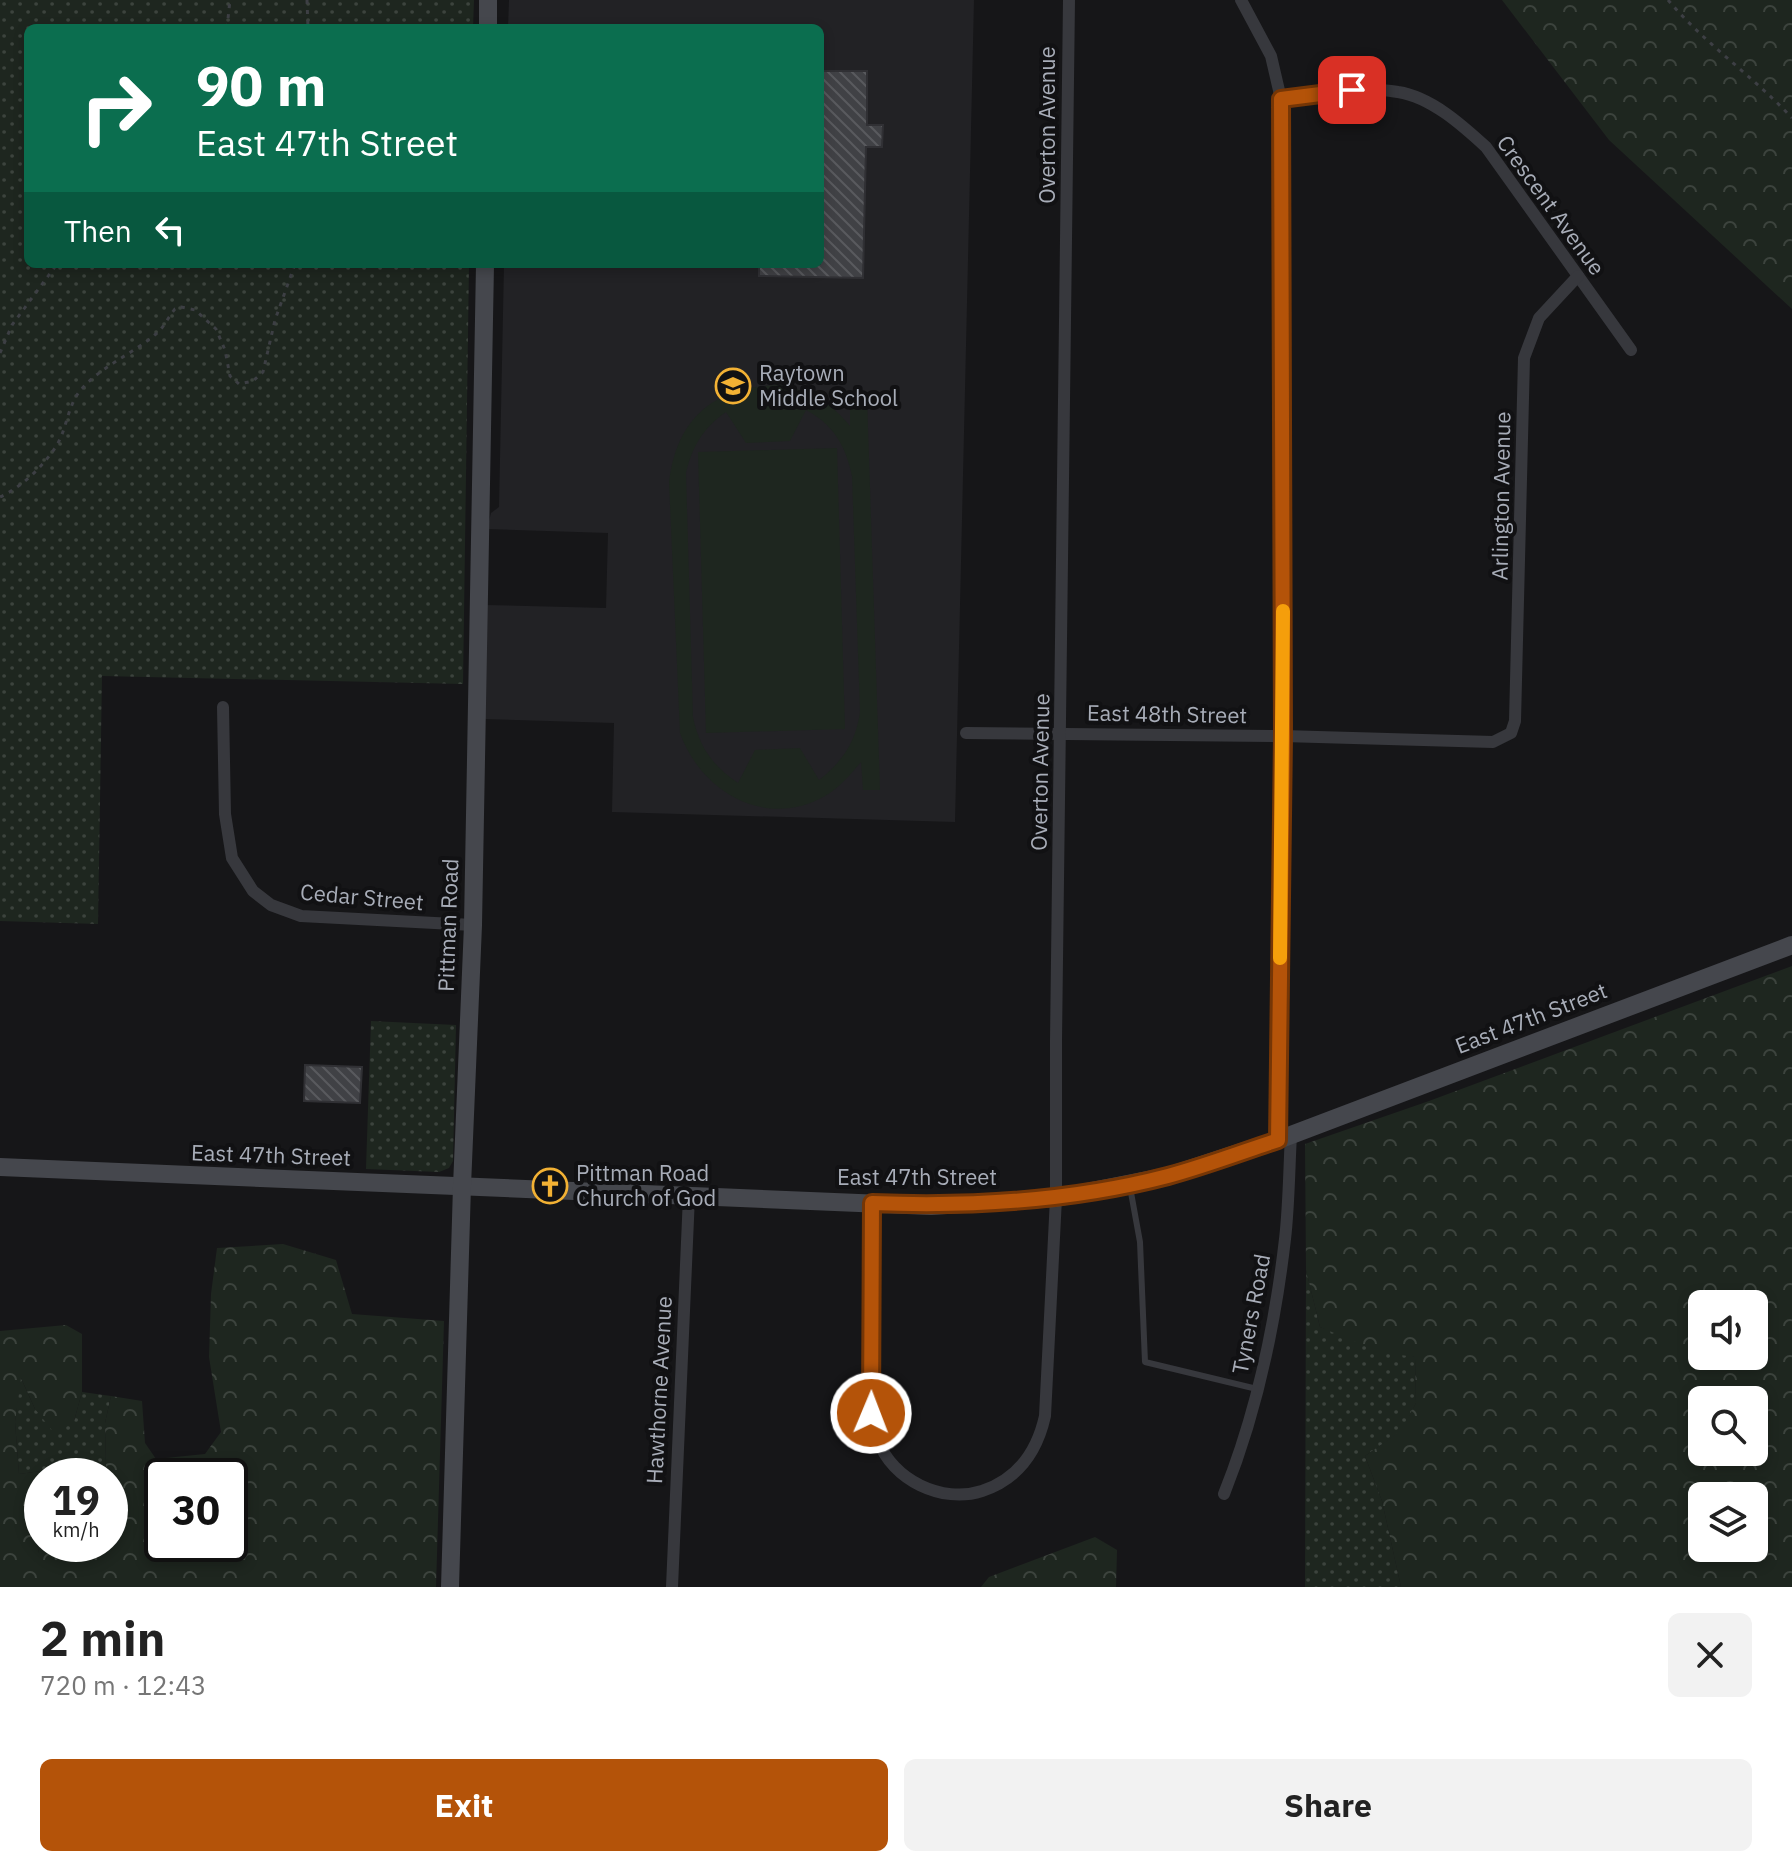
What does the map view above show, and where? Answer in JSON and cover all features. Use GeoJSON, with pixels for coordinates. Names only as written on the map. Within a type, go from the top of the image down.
{"type":"FeatureCollection","features":[{"type":"Feature","properties":{"kind":"main road"},"geometry":{"type":"LineString","coordinates":[[488,0],[488,24]]}},
{"type":"Feature","properties":{"kind":"main road","name":"Pittman Road"},"geometry":{"type":"LineString","coordinates":[[450,1587],[473,925],[485,268]]}},
{"type":"Feature","properties":{"kind":"main road","name":"East 47th Street"},"geometry":{"type":"LineString","coordinates":[[0,1167],[931,1206],[1056,1198],[1168,1176],[1284,1138],[1792,945]]}},
{"type":"Feature","properties":{"kind":"street","name":"Overton Avenue"},"geometry":{"type":"LineString","coordinates":[[872,1203],[871,1413],[878,1441],[889,1460],[916,1484],[936,1492],[957,1495],[979,1492],[1011,1477],[1026,1462],[1040,1437],[1045,1416],[1056,1198],[1069,0]]}},
{"type":"Feature","properties":{"kind":"street","name":"Tyners Road"},"geometry":{"type":"LineString","coordinates":[[1224,1494],[1245,1443],[1268,1343],[1285,1239],[1281,99],[1271,56],[1241,0]]}},
{"type":"Feature","properties":{"kind":"street","name":"Crescent Avenue"},"geometry":{"type":"LineString","coordinates":[[1281,99],[1352,90],[1400,92],[1435,107],[1464,127],[1486,147],[1631,350]]}},
{"type":"Feature","properties":{"kind":"street","name":"Arlington Avenue"},"geometry":{"type":"LineString","coordinates":[[1511,733],[1515,721],[1524,358],[1539,318],[1578,276]]}},
{"type":"Feature","properties":{"kind":"street","name":"Cedar Street"},"geometry":{"type":"LineString","coordinates":[[223,707],[225,814],[229,844],[232,858],[253,891],[271,905],[301,916],[473,925]]}},
{"type":"Feature","properties":{"kind":"street","name":"East 48th Street"},"geometry":{"type":"LineString","coordinates":[[966,733],[1283,736],[1493,742],[1511,733]]}},
{"type":"Feature","properties":{"kind":"street","name":"Hawthorne Avenue"},"geometry":{"type":"LineString","coordinates":[[672,1587],[689,1196]]}},
{"type":"Feature","properties":{"kind":"lane"},"geometry":{"type":"LineString","coordinates":[[1129,1184],[1140,1242],[1145,1362],[1257,1389]]}},
{"type":"Feature","properties":{"kind":"path"},"geometry":{"type":"LineString","coordinates":[[227,24],[230,0]]}},
{"type":"Feature","properties":{"kind":"path"},"geometry":{"type":"LineString","coordinates":[[307,0],[308,24]]}},
{"type":"Feature","properties":{"kind":"path"},"geometry":{"type":"LineString","coordinates":[[1668,0],[1689,25],[1765,89],[1792,118]]}},
{"type":"Feature","properties":{"kind":"path"},"geometry":{"type":"LineString","coordinates":[[0,353],[12,325],[54,268]]}},
{"type":"Feature","properties":{"kind":"path"},"geometry":{"type":"LineString","coordinates":[[0,497],[30,476],[58,443],[72,402],[82,389],[94,377],[161,330],[175,309],[195,310],[207,320],[221,339],[230,376],[239,384],[253,381],[263,372],[275,320],[294,268]]}},
{"type":"Feature","properties":{"kind":"shaded area","name":"Raytown Middle School"},"geometry":{"type":"Polygon","coordinates":[[[509,0],[974,0],[955,822],[612,812],[614,723],[483,719],[485,605],[606,608],[608,533],[487,529],[491,513],[499,507],[504,268],[824,268],[824,24],[508,24],[509,0]]]}},
{"type":"Feature","properties":{"kind":"green space"},"geometry":{"type":"Polygon","coordinates":[[[0,0],[474,0],[473,24],[24,24],[24,268],[469,268],[463,684],[102,676],[98,924],[0,921],[0,0]]]}},
{"type":"Feature","properties":{"kind":"green space"},"geometry":{"type":"Polygon","coordinates":[[[1502,0],[1792,0],[1792,309],[1609,140],[1502,0]]]}},
{"type":"Feature","properties":{"kind":"green space"},"geometry":{"type":"Polygon","coordinates":[[[781,385],[811,395],[836,411],[850,426],[850,396],[867,397],[880,790],[863,790],[861,762],[825,796],[803,805],[780,809],[759,807],[720,788],[703,773],[680,733],[669,482],[673,459],[681,439],[704,409],[737,391],[781,385]],[[806,410],[790,441],[746,443],[726,412],[700,439],[686,473],[693,717],[708,755],[738,783],[755,750],[800,748],[819,780],[847,750],[858,723],[852,476],[837,437],[806,410]]]}},
{"type":"Feature","properties":{"kind":"green space"},"geometry":{"type":"Polygon","coordinates":[[[837,448],[845,729],[706,733],[698,452],[837,448]]]}},
{"type":"Feature","properties":{"kind":"green space"},"geometry":{"type":"Polygon","coordinates":[[[1792,966],[1792,1587],[1401,1587],[1382,1501],[1365,1456],[1401,1431],[1416,1403],[1415,1357],[1379,1352],[1320,1327],[1306,1270],[1305,1144],[1792,966]]]}},
{"type":"Feature","properties":{"kind":"green space"},"geometry":{"type":"Polygon","coordinates":[[[371,1021],[456,1025],[453,1161],[449,1168],[439,1172],[366,1169],[371,1021]]]}},
{"type":"Feature","properties":{"kind":"green space"},"geometry":{"type":"Polygon","coordinates":[[[283,1244],[336,1260],[352,1314],[444,1321],[436,1587],[0,1587],[0,1331],[66,1325],[82,1334],[82,1392],[74,1421],[55,1434],[35,1409],[21,1378],[15,1422],[19,1474],[24,1473],[24,1562],[128,1562],[128,1458],[106,1458],[105,1423],[111,1396],[142,1401],[145,1443],[155,1458],[144,1458],[144,1562],[248,1562],[248,1458],[166,1458],[205,1454],[221,1432],[209,1357],[211,1294],[217,1248],[283,1244]]]}},
{"type":"Feature","properties":{"kind":"green space"},"geometry":{"type":"Polygon","coordinates":[[[1306,1270],[1320,1327],[1415,1357],[1416,1403],[1402,1431],[1365,1456],[1382,1501],[1401,1587],[1305,1587],[1306,1270]]]}},
{"type":"Feature","properties":{"kind":"green space"},"geometry":{"type":"Polygon","coordinates":[[[20,1376],[35,1409],[74,1421],[82,1392],[111,1396],[105,1423],[106,1458],[24,1458],[24,1473],[19,1474],[15,1422],[20,1376]]]}},
{"type":"Feature","properties":{"kind":"green space"},"geometry":{"type":"Polygon","coordinates":[[[1095,1537],[1117,1550],[1116,1587],[981,1587],[989,1577],[1095,1537]]]}},
{"type":"Feature","properties":{"kind":"building"},"geometry":{"type":"Polygon","coordinates":[[[824,71],[867,71],[867,125],[883,125],[882,147],[866,147],[863,278],[759,276],[759,268],[824,268],[824,71]]]}},
{"type":"Feature","properties":{"kind":"building"},"geometry":{"type":"Polygon","coordinates":[[[305,1065],[362,1067],[360,1103],[304,1101],[305,1065]]]}},
{"type":"Feature","properties":{"kind":"slow traffic"},"geometry":{"type":"LineString","coordinates":[[1280,958],[1283,611]]}},
{"type":"Feature","properties":{"kind":"place","name":"Raytown Middle School"},"geometry":{"type":"Point","coordinates":[733,386]}},
{"type":"Feature","properties":{"kind":"place","name":"Pittman Road Church of God"},"geometry":{"type":"Point","coordinates":[550,1186]}},
{"type":"Feature","properties":{"kind":"route"},"geometry":{"type":"LineString","coordinates":[[871,1413],[872,1203],[931,1206],[1056,1198],[1168,1176],[1278,1140],[1283,736],[1281,99],[1352,90]]}}]}
